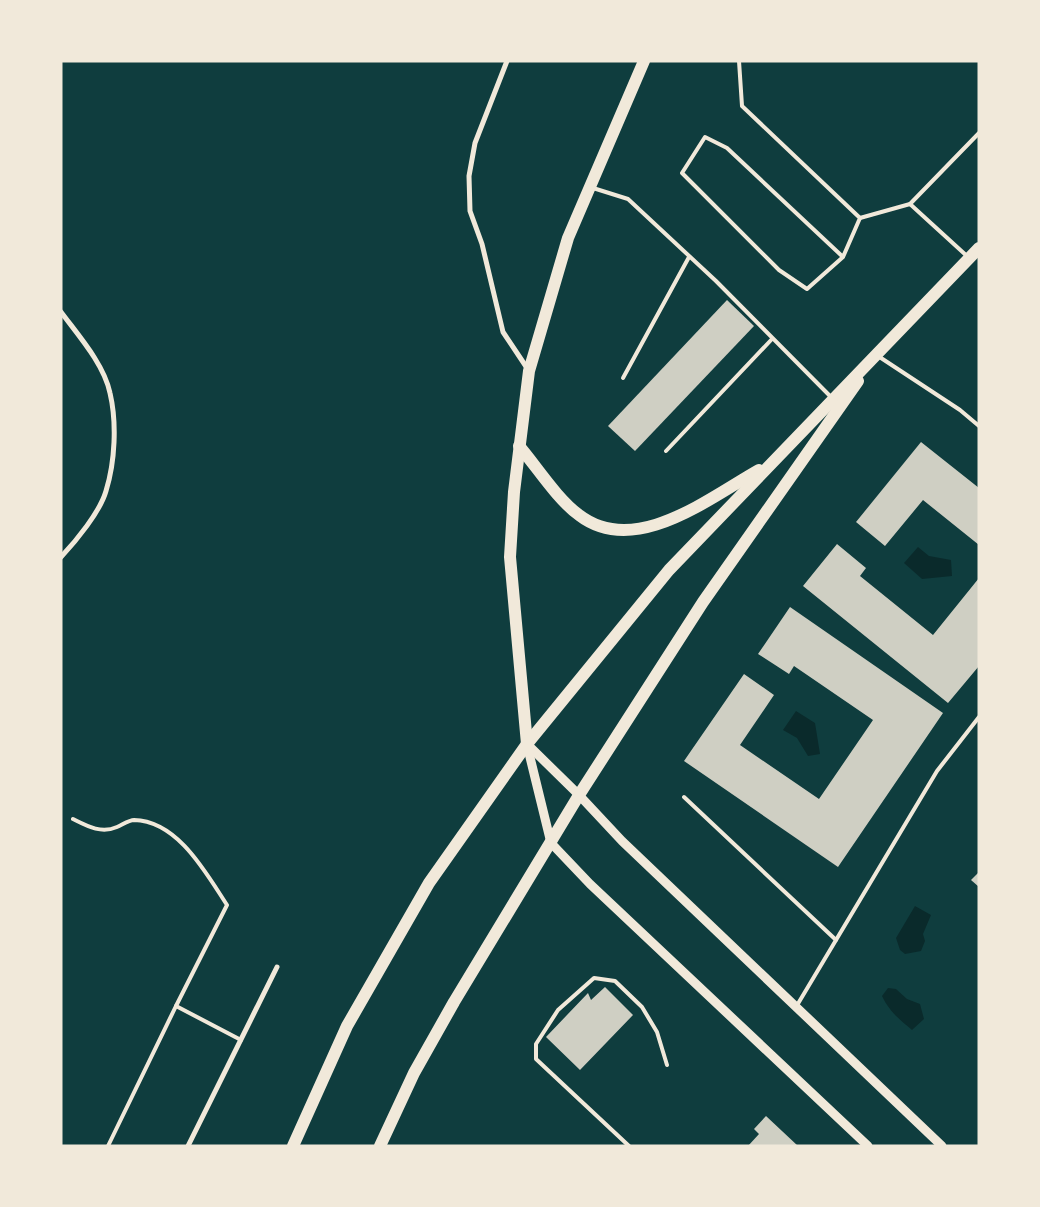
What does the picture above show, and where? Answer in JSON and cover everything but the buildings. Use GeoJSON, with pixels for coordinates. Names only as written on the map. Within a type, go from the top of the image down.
{"type":"FeatureCollection","features":[{"type":"Feature","properties":{"kind":"main road"},"geometry":{"type":"LineString","coordinates":[[527,744],[510,557],[514,492],[529,371],[568,238],[644,61]]}},
{"type":"Feature","properties":{"kind":"main road"},"geometry":{"type":"LineString","coordinates":[[293,1146],[347,1026],[429,883],[527,744],[669,570],[979,248]]}},
{"type":"Feature","properties":{"kind":"main road"},"geometry":{"type":"LineString","coordinates":[[380,1146],[423,1057],[580,795],[703,602],[876,355]]}},
{"type":"Feature","properties":{"kind":"main road"},"geometry":{"type":"LineString","coordinates":[[519,446],[578,515],[592,524],[615,531],[642,529],[669,521],[772,463]]}},
{"type":"Feature","properties":{"kind":"street"},"geometry":{"type":"LineString","coordinates":[[507,61],[475,143],[469,176],[470,211],[482,244],[503,332],[529,371]]}},
{"type":"Feature","properties":{"kind":"street"},"geometry":{"type":"LineString","coordinates":[[61,312],[93,355],[110,392],[114,431],[112,464],[106,493],[88,524],[61,557]]}},
{"type":"Feature","properties":{"kind":"street"},"geometry":{"type":"LineString","coordinates":[[527,744],[580,795],[622,841],[939,1145]]}},
{"type":"Feature","properties":{"kind":"street"},"geometry":{"type":"LineString","coordinates":[[527,744],[551,843],[590,884],[868,1146]]}},
{"type":"Feature","properties":{"kind":"street"},"geometry":{"type":"LineString","coordinates":[[188,1146],[277,967]]}},
{"type":"Feature","properties":{"kind":"lane"},"geometry":{"type":"LineString","coordinates":[[738,61],[742,106],[860,218]]}},
{"type":"Feature","properties":{"kind":"lane"},"geometry":{"type":"LineString","coordinates":[[860,218],[910,204],[979,134]]}},
{"type":"Feature","properties":{"kind":"lane"},"geometry":{"type":"LineString","coordinates":[[843,257],[727,148],[705,137],[682,173],[780,270],[807,289],[843,257],[860,218]]}},
{"type":"Feature","properties":{"kind":"lane"},"geometry":{"type":"LineString","coordinates":[[590,187],[628,199],[833,398]]}},
{"type":"Feature","properties":{"kind":"lane"},"geometry":{"type":"LineString","coordinates":[[910,204],[969,258]]}},
{"type":"Feature","properties":{"kind":"lane"},"geometry":{"type":"LineString","coordinates":[[623,378],[689,257]]}},
{"type":"Feature","properties":{"kind":"lane"},"geometry":{"type":"LineString","coordinates":[[666,451],[772,339]]}},
{"type":"Feature","properties":{"kind":"lane"},"geometry":{"type":"LineString","coordinates":[[876,355],[960,410],[979,426]]}},
{"type":"Feature","properties":{"kind":"lane"},"geometry":{"type":"LineString","coordinates":[[796,1007],[937,771],[979,717]]}},
{"type":"Feature","properties":{"kind":"lane"},"geometry":{"type":"LineString","coordinates":[[684,797],[836,940]]}},
{"type":"Feature","properties":{"kind":"lane"},"geometry":{"type":"LineString","coordinates":[[74,819],[93,829],[112,830],[132,820],[156,823],[192,853],[227,905],[108,1146]]}},
{"type":"Feature","properties":{"kind":"lane"},"geometry":{"type":"LineString","coordinates":[[629,1146],[536,1059],[536,1044],[558,1010],[594,978],[615,981],[642,1008],[657,1032],[667,1065]]}},
{"type":"Feature","properties":{"kind":"lane"},"geometry":{"type":"LineString","coordinates":[[176,1006],[241,1040]]}},
{"type":"Feature","properties":{"kind":"water"},"geometry":{"type":"Polygon","coordinates":[[[918,547],[929,556],[951,560],[952,576],[922,579],[904,563],[918,547]]]}},
{"type":"Feature","properties":{"kind":"water"},"geometry":{"type":"Polygon","coordinates":[[[796,711],[815,723],[820,754],[808,756],[797,738],[783,730],[796,711]]]}},
{"type":"Feature","properties":{"kind":"water"},"geometry":{"type":"Polygon","coordinates":[[[915,906],[931,915],[923,934],[925,941],[921,951],[905,954],[900,950],[896,938],[915,906]]]}},
{"type":"Feature","properties":{"kind":"water"},"geometry":{"type":"Polygon","coordinates":[[[888,988],[896,989],[907,999],[920,1004],[924,1019],[912,1030],[895,1014],[882,996],[888,988]]]}}]}
